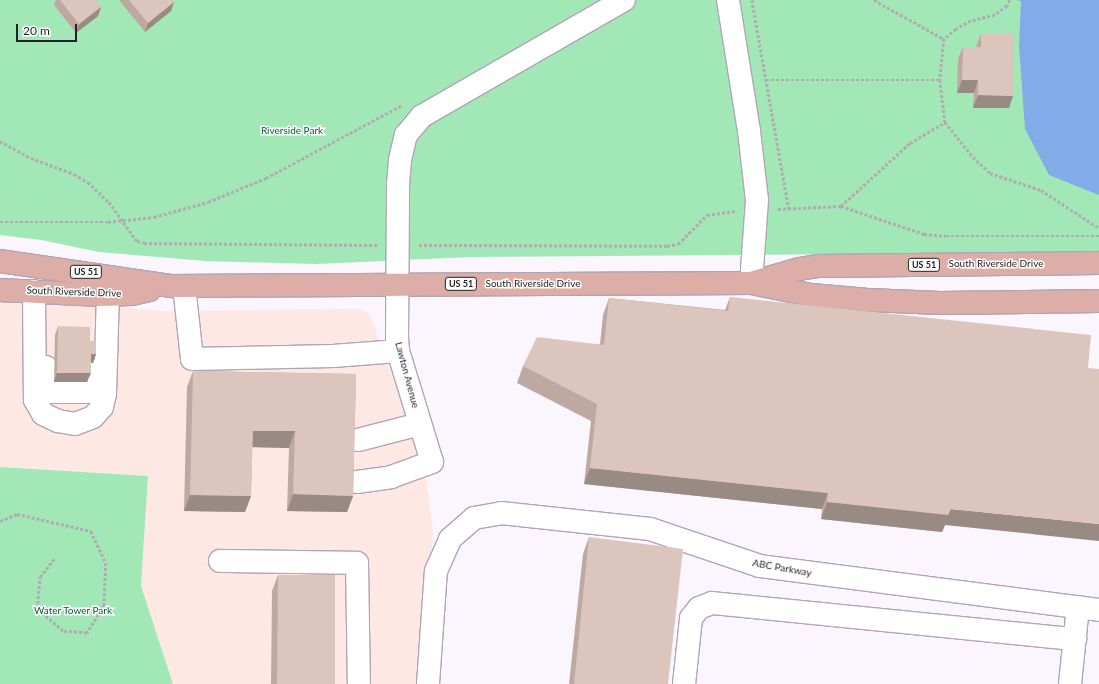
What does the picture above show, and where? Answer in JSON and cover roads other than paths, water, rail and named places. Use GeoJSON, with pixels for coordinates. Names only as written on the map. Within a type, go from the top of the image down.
{"type":"FeatureCollection","features":[{"type":"Feature","properties":{"kind":"main road","name":"South Riverside Drive"},"geometry":{"type":"LineString","coordinates":[[0,261],[177,286],[751,283],[811,296],[868,300],[940,303],[1099,301]]}},
{"type":"Feature","properties":{"kind":"main road","name":"South Riverside Drive"},"geometry":{"type":"LineString","coordinates":[[751,283],[799,269],[819,266],[1099,264]]}},
{"type":"Feature","properties":{"kind":"main road","name":"South Riverside Drive"},"geometry":{"type":"LineString","coordinates":[[0,290],[108,295],[132,294],[177,286]]}},
{"type":"Feature","properties":{"kind":"street","name":"Lawton Avenue"},"geometry":{"type":"LineString","coordinates":[[357,482],[391,477],[432,462],[398,351],[397,245],[400,160],[402,147],[413,126],[422,116],[624,0]]}},
{"type":"Feature","properties":{"kind":"street"},"geometry":{"type":"LineString","coordinates":[[728,0],[749,131],[757,210],[751,283]]}},
{"type":"Feature","properties":{"kind":"street"},"geometry":{"type":"LineString","coordinates":[[177,286],[192,359],[333,356],[398,351]]}},
{"type":"Feature","properties":{"kind":"street"},"geometry":{"type":"LineString","coordinates":[[34,291],[36,400],[43,414],[58,421],[75,424],[93,417],[102,407],[105,394],[108,295]]}},
{"type":"Feature","properties":{"kind":"street"},"geometry":{"type":"LineString","coordinates":[[34,335],[45,350],[48,392],[98,392],[98,348],[106,337]]}},
{"type":"Feature","properties":{"kind":"street"},"geometry":{"type":"LineString","coordinates":[[358,440],[420,424]]}},
{"type":"Feature","properties":{"kind":"street","name":"ABC Parkway"},"geometry":{"type":"LineString","coordinates":[[428,684],[436,571],[450,539],[474,518],[501,513],[650,529],[760,566],[1089,608]]}},
{"type":"Feature","properties":{"kind":"street"},"geometry":{"type":"LineString","coordinates":[[220,561],[357,563],[359,684]]}},
{"type":"Feature","properties":{"kind":"street"},"geometry":{"type":"LineString","coordinates":[[684,684],[691,618],[699,608],[712,603],[1075,640]]}},
{"type":"Feature","properties":{"kind":"street"},"geometry":{"type":"LineString","coordinates":[[1070,684],[1075,640],[1089,608]]}},
{"type":"Feature","properties":{"kind":"water"},"geometry":{"type":"Polygon","coordinates":[[[1016,0],[1099,0],[1099,195],[1049,175],[1025,129],[1019,46],[1021,1],[1016,0]]]}},
{"type":"Feature","properties":{"kind":"park label","name":"Riverside Park"},"geometry":{"type":"Point","coordinates":[292,131]}},
{"type":"Feature","properties":{"kind":"park label","name":"Water Tower Park"},"geometry":{"type":"Point","coordinates":[73,611]}}]}
